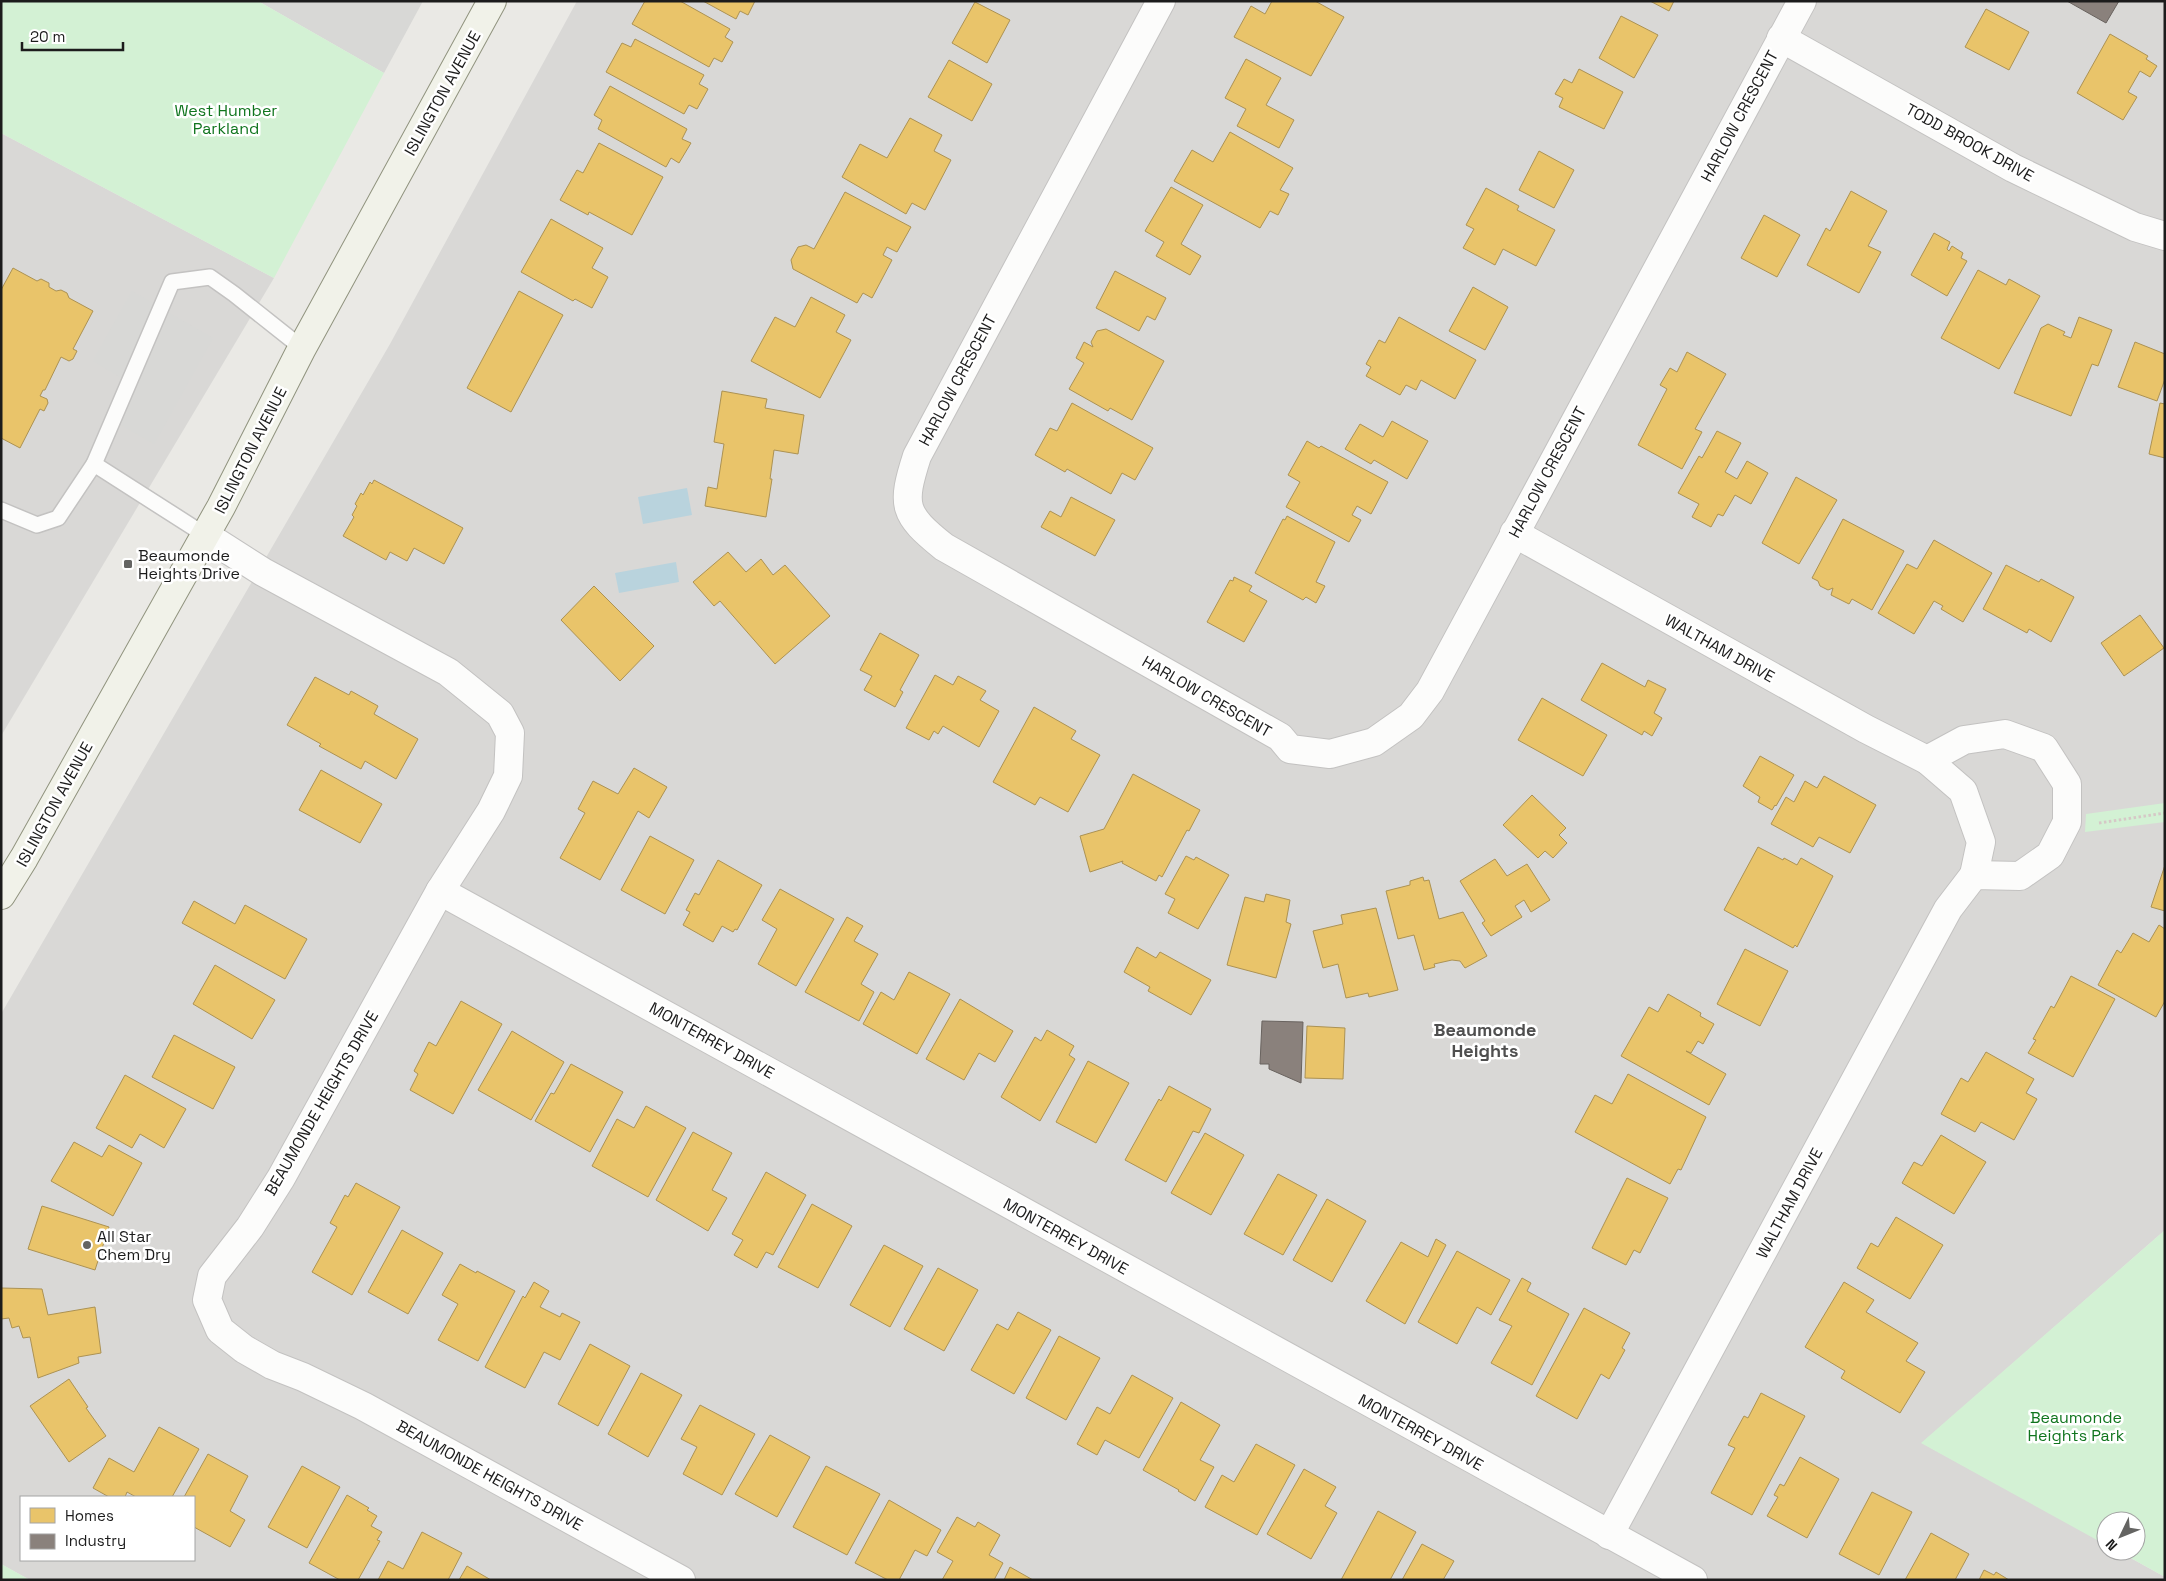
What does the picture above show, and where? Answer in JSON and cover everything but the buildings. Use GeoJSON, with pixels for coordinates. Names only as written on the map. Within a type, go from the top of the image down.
{"type":"FeatureCollection","features":[{"type":"Feature","properties":{"kind":"main road","name":"ISLINGTON AVENUE"},"geometry":{"type":"LineString","coordinates":[[1,895],[29,850],[221,507],[302,348],[492,1]]}},
{"type":"Feature","properties":{"kind":"street","name":"HARLOW CRESCENT"},"geometry":{"type":"LineString","coordinates":[[1161,1],[917,456],[908,484],[907,505],[920,527],[944,547],[1280,737],[1290,748],[1330,754],[1374,742],[1411,716],[1430,691],[1802,1]]}},
{"type":"Feature","properties":{"kind":"street","name":"TODD BROOK DRIVE"},"geometry":{"type":"LineString","coordinates":[[1781,38],[2013,168],[2135,227],[2165,236]]}},
{"type":"Feature","properties":{"kind":"street","name":"WALTHAM DRIVE"},"geometry":{"type":"LineString","coordinates":[[1514,533],[1866,729],[1927,760],[1963,791],[1980,842],[1974,875],[1948,909],[1609,1536]]}},
{"type":"Feature","properties":{"kind":"street","name":"BEAUMONDE HEIGHTS DRIVE"},"geometry":{"type":"LineString","coordinates":[[205,535],[263,572],[448,672],[500,714],[510,733],[508,776],[492,811],[440,892],[281,1178],[250,1227],[212,1276],[207,1300],[220,1330],[244,1349],[272,1365],[304,1377],[363,1406],[681,1580]]}},
{"type":"Feature","properties":{"kind":"street"},"geometry":{"type":"LineString","coordinates":[[1927,760],[1964,740],[2005,734],[2044,748],[2067,784],[2067,822],[2050,855],[2020,876],[1974,875]]}},
{"type":"Feature","properties":{"kind":"street","name":"MONTERREY DRIVE"},"geometry":{"type":"LineString","coordinates":[[440,892],[1692,1580]]}},
{"type":"Feature","properties":{"kind":"lane"},"geometry":{"type":"LineString","coordinates":[[1,510],[37,525],[58,518],[94,464],[172,282],[210,277],[302,348]]}},
{"type":"Feature","properties":{"kind":"lane"},"geometry":{"type":"LineString","coordinates":[[94,464],[205,535]]}},
{"type":"Feature","properties":{"kind":"path"},"geometry":{"type":"LineString","coordinates":[[2067,822],[2100,823],[2165,814]]}},
{"type":"Feature","properties":{"kind":"shaded area"},"geometry":{"type":"Polygon","coordinates":[[[258,1],[423,1],[384,73],[258,1]]]}},
{"type":"Feature","properties":{"kind":"shaded area"},"geometry":{"type":"Polygon","coordinates":[[[577,1],[2165,1],[2165,1230],[1922,1443],[2096,1539],[2096,1561],[2136,1561],[2165,1577],[2165,1580],[30,1580],[1,1564],[1,1014],[390,344],[577,1]]]}},
{"type":"Feature","properties":{"kind":"shaded area"},"geometry":{"type":"Polygon","coordinates":[[[1,133],[274,278],[1,736],[1,133]]]}},
{"type":"Feature","properties":{"kind":"shaded area"},"geometry":{"type":"Polygon","coordinates":[[[132,291],[213,338],[154,444],[105,416],[125,380],[93,361],[132,291]]]}},
{"type":"Feature","properties":{"kind":"green space","name":"West Humber Parkland"},"geometry":{"type":"Polygon","coordinates":[[[1,1],[258,1],[384,73],[274,278],[1,133],[1,1]]]}},
{"type":"Feature","properties":{"kind":"green space"},"geometry":{"type":"Polygon","coordinates":[[[2165,803],[2165,822],[2085,832],[2086,814],[2165,803]]]}},
{"type":"Feature","properties":{"kind":"green space","name":"Beaumonde Heights Park"},"geometry":{"type":"Polygon","coordinates":[[[2165,1230],[2165,1577],[2136,1561],[2146,1561],[2146,1511],[2096,1511],[2096,1539],[1921,1443],[2165,1230]]]}},
{"type":"Feature","properties":{"kind":"green space"},"geometry":{"type":"Polygon","coordinates":[[[1,1564],[30,1580],[1,1580],[1,1564]]]}},
{"type":"Feature","properties":{"kind":"water"},"geometry":{"type":"Polygon","coordinates":[[[687,488],[692,515],[643,524],[638,497],[687,488]]]}},
{"type":"Feature","properties":{"kind":"water"},"geometry":{"type":"Polygon","coordinates":[[[676,562],[679,582],[619,593],[615,573],[676,562]]]}},
{"type":"Feature","properties":{"kind":"place","name":"Beaumonde Heights Drive"},"geometry":{"type":"Point","coordinates":[128,564]}},
{"type":"Feature","properties":{"kind":"place","name":"All Star Chem Dry"},"geometry":{"type":"Point","coordinates":[87,1245]}},
{"type":"Feature","properties":{"kind":"district","name":"Beaumonde Heights"},"geometry":{"type":"Point","coordinates":[1485,1040]}}]}
